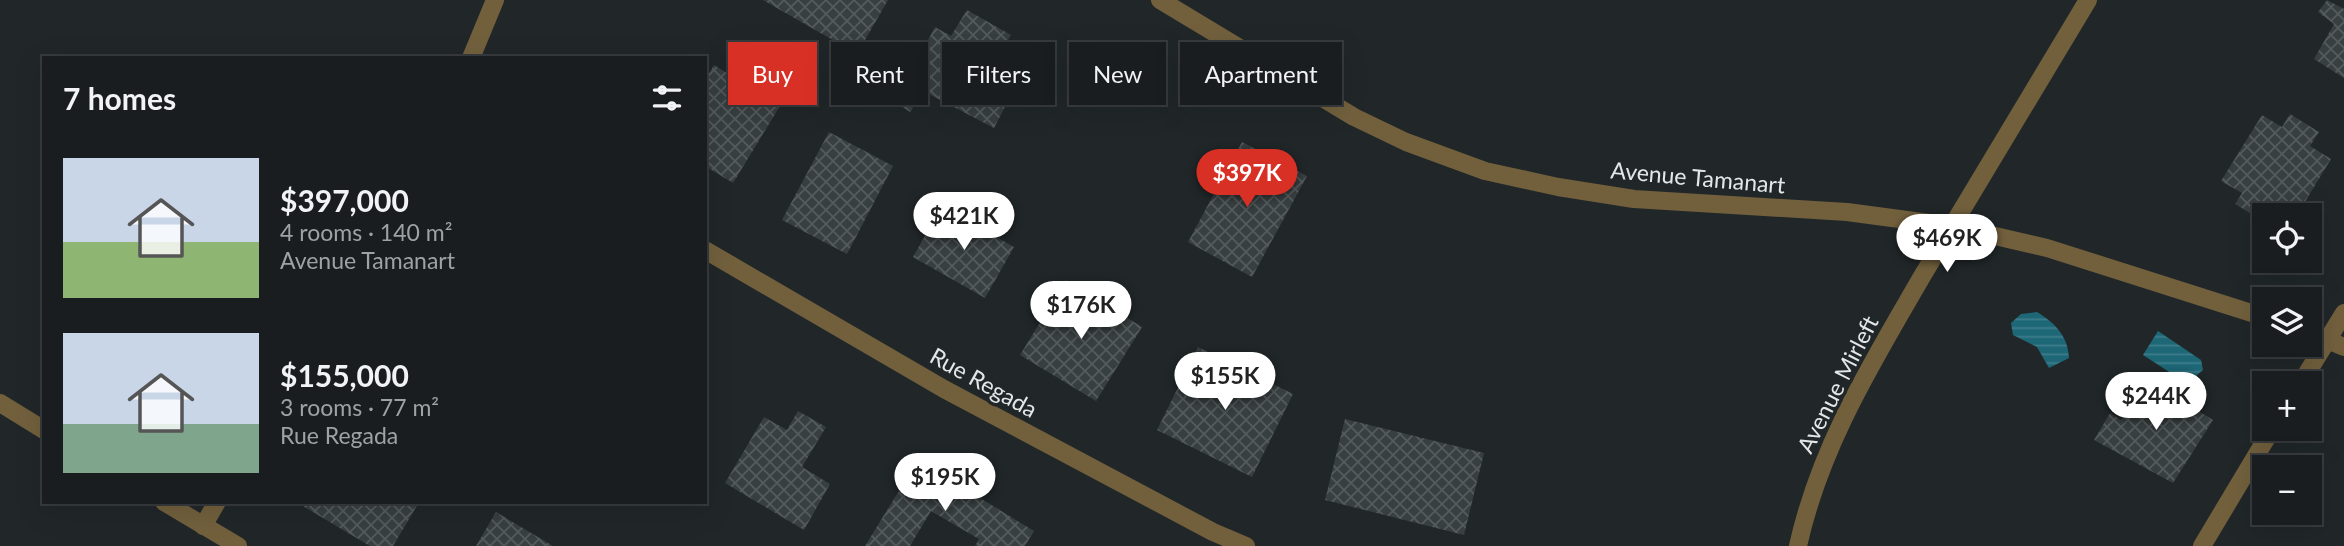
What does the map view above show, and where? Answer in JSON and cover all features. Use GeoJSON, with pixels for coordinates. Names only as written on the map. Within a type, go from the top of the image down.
{"type":"FeatureCollection","features":[{"type":"Feature","properties":{"kind":"street"},"geometry":{"type":"LineString","coordinates":[[472,56],[495,0]]}},
{"type":"Feature","properties":{"kind":"street","name":"Avenue Tamanart"},"geometry":{"type":"LineString","coordinates":[[1160,0],[1354,117],[1406,142],[1485,171],[1558,187],[1634,199],[1847,212],[1952,226],[2047,248],[2252,313]]}},
{"type":"Feature","properties":{"kind":"street","name":"Avenue Mirleft"},"geometry":{"type":"LineString","coordinates":[[1798,546],[1816,480],[1834,435],[1952,226],[2088,0]]}},
{"type":"Feature","properties":{"kind":"street","name":"Rue Regada"},"geometry":{"type":"LineString","coordinates":[[707,251],[956,396],[1201,526],[1246,546]]}},
{"type":"Feature","properties":{"kind":"street"},"geometry":{"type":"LineString","coordinates":[[2312,371],[2336,343],[2344,313]]}},
{"type":"Feature","properties":{"kind":"street"},"geometry":{"type":"LineString","coordinates":[[0,403],[42,429]]}},
{"type":"Feature","properties":{"kind":"street"},"geometry":{"type":"LineString","coordinates":[[2202,546],[2265,441]]}},
{"type":"Feature","properties":{"kind":"street"},"geometry":{"type":"LineString","coordinates":[[167,504],[237,546]]}},
{"type":"Feature","properties":{"kind":"street"},"geometry":{"type":"LineString","coordinates":[[203,546],[203,526],[216,504]]}},
{"type":"Feature","properties":{"kind":"water"},"geometry":{"type":"Polygon","coordinates":[[[2037,312],[2059,331],[2068,350],[2069,358],[2049,368],[2037,347],[2013,335],[2011,323],[2021,314],[2037,312]]]}},
{"type":"Feature","properties":{"kind":"water"},"geometry":{"type":"Polygon","coordinates":[[[2158,331],[2201,360],[2203,370],[2190,381],[2177,377],[2143,355],[2158,331]]]}},
{"type":"Feature","properties":{"kind":"building"},"geometry":{"type":"Polygon","coordinates":[[[763,0],[888,0],[864,42],[836,42],[763,0]]]}},
{"type":"Feature","properties":{"kind":"building"},"geometry":{"type":"Polygon","coordinates":[[[2327,0],[2344,9],[2344,78],[2314,59],[2334,24],[2318,12],[2327,0]]]}},
{"type":"Feature","properties":{"kind":"building"},"geometry":{"type":"Polygon","coordinates":[[[967,10],[1011,35],[1007,42],[942,42],[942,101],[928,94],[927,42],[935,27],[951,36],[967,10]]]}},
{"type":"Feature","properties":{"kind":"building"},"geometry":{"type":"Polygon","coordinates":[[[714,65],[728,74],[728,105],[780,106],[733,183],[707,167],[707,77],[714,65]]]}},
{"type":"Feature","properties":{"kind":"building"},"geometry":{"type":"Polygon","coordinates":[[[899,105],[914,105],[910,112],[899,105]]]}},
{"type":"Feature","properties":{"kind":"building"},"geometry":{"type":"Polygon","coordinates":[[[950,105],[1006,105],[994,128],[950,105]]]}},
{"type":"Feature","properties":{"kind":"building"},"geometry":{"type":"Polygon","coordinates":[[[2290,114],[2319,132],[2310,146],[2331,159],[2304,203],[2252,203],[2252,214],[2235,204],[2242,193],[2221,181],[2262,115],[2282,127],[2290,114]]]}},
{"type":"Feature","properties":{"kind":"building"},"geometry":{"type":"Polygon","coordinates":[[[829,132],[893,166],[847,254],[782,220],[829,132]]]}},
{"type":"Feature","properties":{"kind":"building"},"geometry":{"type":"Polygon","coordinates":[[[1242,142],[1307,176],[1252,277],[1188,242],[1242,142]]]}},
{"type":"Feature","properties":{"kind":"building"},"geometry":{"type":"Polygon","coordinates":[[[942,206],[1014,247],[985,298],[913,257],[942,206]]]}},
{"type":"Feature","properties":{"kind":"building"},"geometry":{"type":"Polygon","coordinates":[[[1066,280],[1142,327],[1096,401],[1020,355],[1066,280]]]}},
{"type":"Feature","properties":{"kind":"building"},"geometry":{"type":"Polygon","coordinates":[[[1198,347],[1293,394],[1252,477],[1157,430],[1198,347]]]}},
{"type":"Feature","properties":{"kind":"building"},"geometry":{"type":"Polygon","coordinates":[[[2146,379],[2213,420],[2173,483],[2094,440],[2110,413],[2121,420],[2146,379]]]}},
{"type":"Feature","properties":{"kind":"building"},"geometry":{"type":"Polygon","coordinates":[[[798,411],[826,427],[802,467],[830,484],[804,530],[725,483],[764,417],[787,430],[798,411]]]}},
{"type":"Feature","properties":{"kind":"building"},"geometry":{"type":"Polygon","coordinates":[[[1345,419],[1484,453],[1464,535],[1325,500],[1345,419]]]}},
{"type":"Feature","properties":{"kind":"building"},"geometry":{"type":"Polygon","coordinates":[[[918,460],[1034,531],[1025,546],[975,546],[979,539],[931,511],[910,546],[865,546],[918,460]]]}},
{"type":"Feature","properties":{"kind":"building"},"geometry":{"type":"Polygon","coordinates":[[[299,504],[418,504],[393,546],[370,546],[299,504]]]}},
{"type":"Feature","properties":{"kind":"building"},"geometry":{"type":"Polygon","coordinates":[[[496,512],[553,546],[476,546],[496,512]]]}}]}
